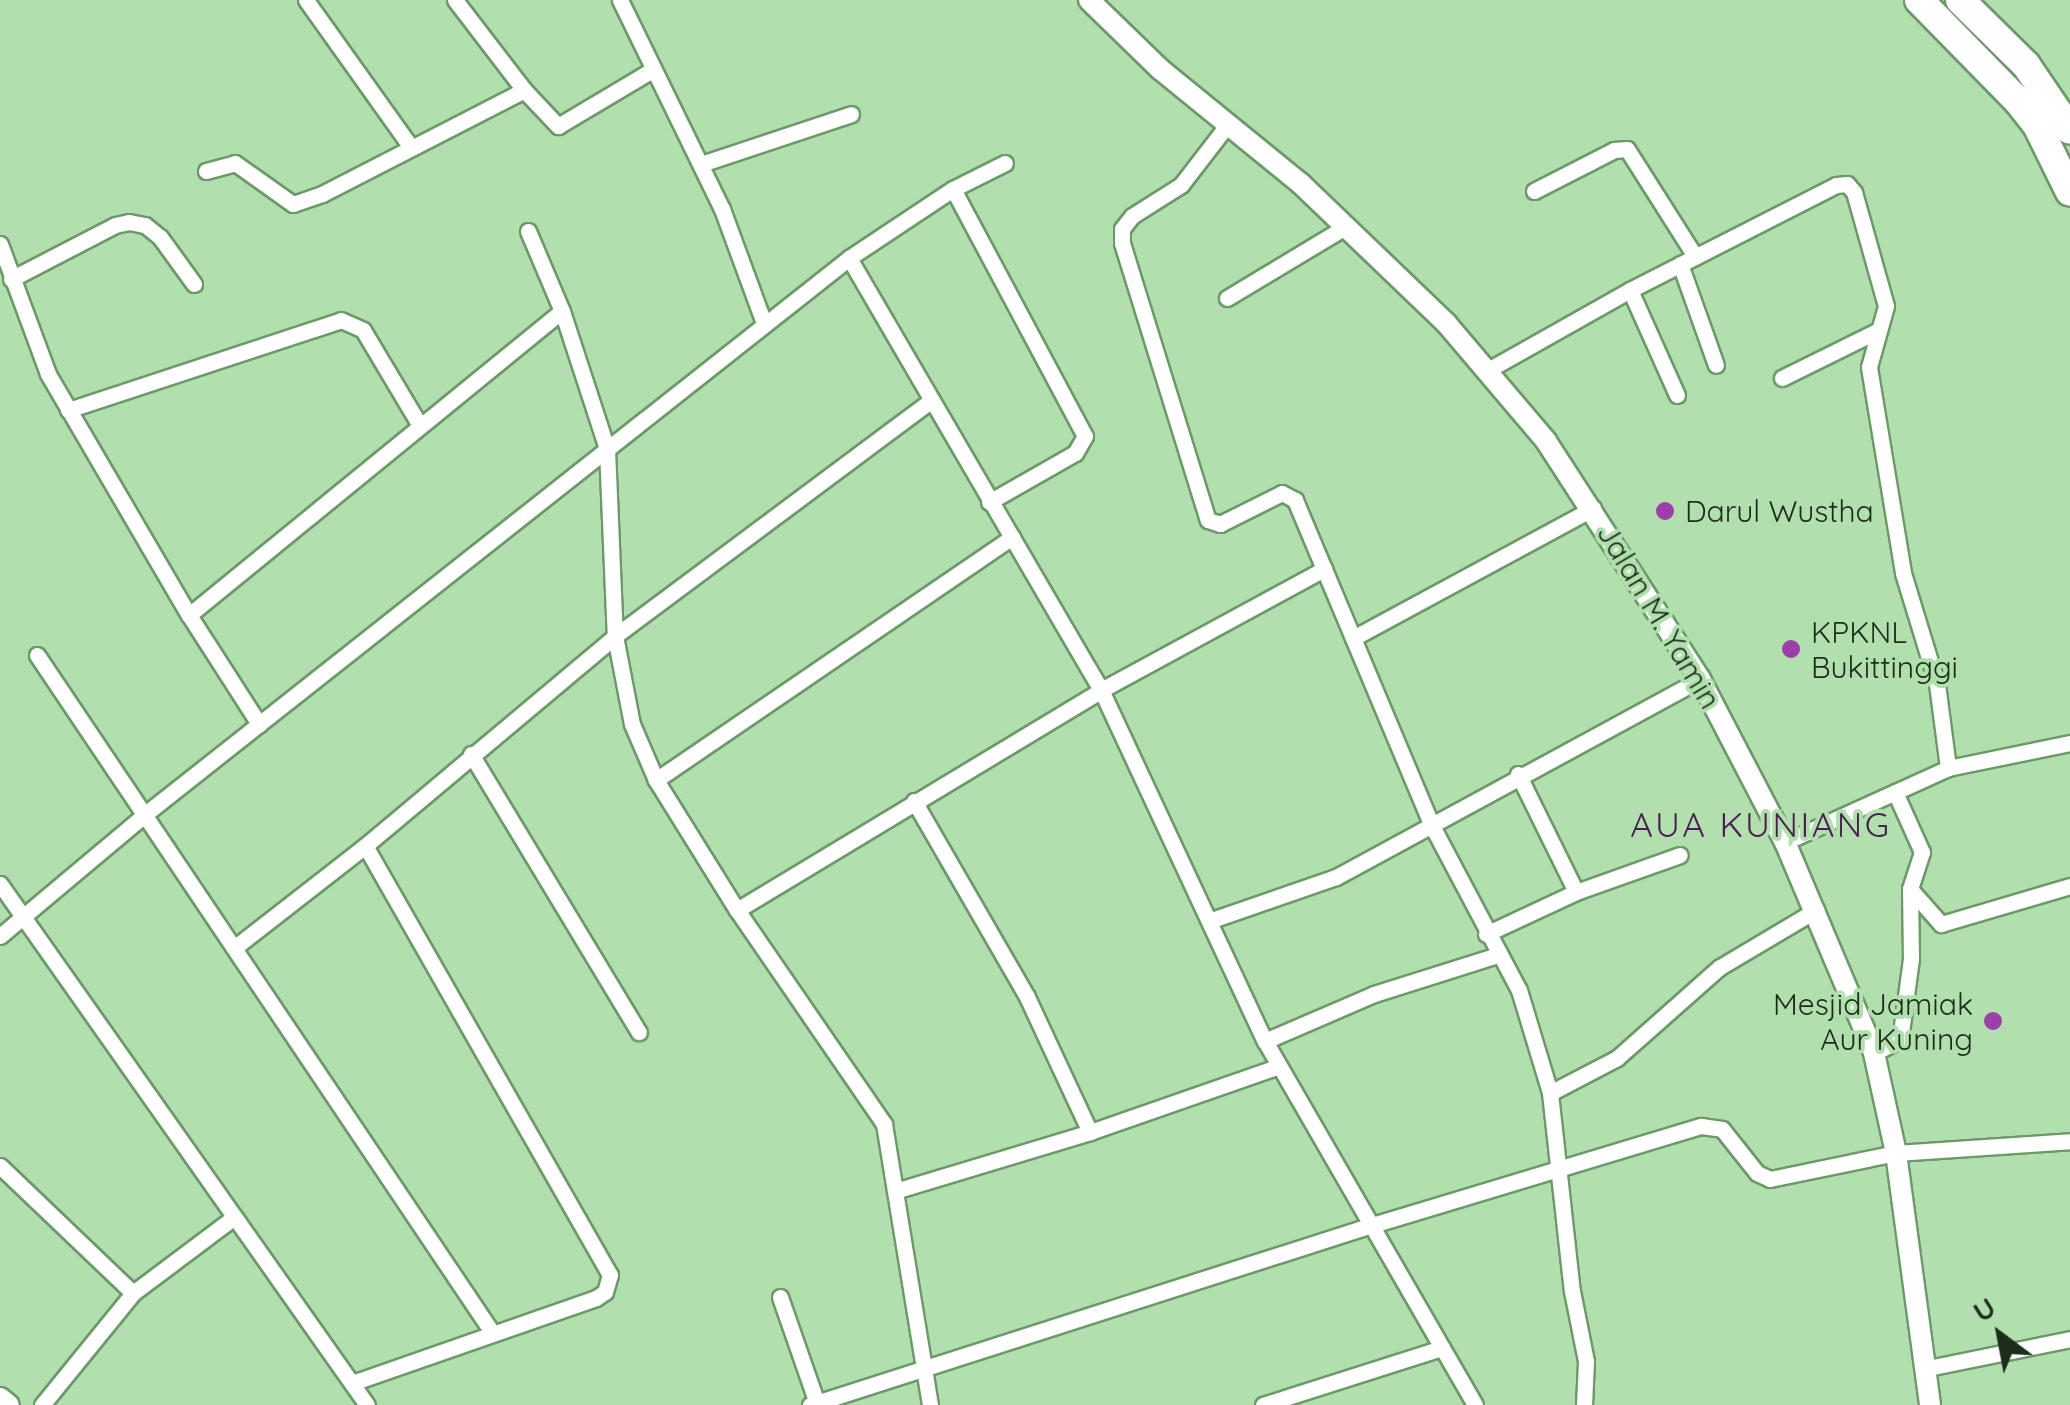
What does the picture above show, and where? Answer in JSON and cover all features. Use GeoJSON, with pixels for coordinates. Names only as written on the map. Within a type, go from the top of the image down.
{"type":"FeatureCollection","features":[{"type":"Feature","properties":{"kind":"highway"},"geometry":{"type":"LineString","coordinates":[[1919,0],[2018,101],[2038,127],[2070,192]]}},
{"type":"Feature","properties":{"kind":"highway"},"geometry":{"type":"LineString","coordinates":[[1960,0],[2026,65],[2070,130]]}},
{"type":"Feature","properties":{"kind":"street"},"geometry":{"type":"LineString","coordinates":[[306,0],[410,147]]}},
{"type":"Feature","properties":{"kind":"street"},"geometry":{"type":"LineString","coordinates":[[455,0],[524,90],[558,126],[652,70]]}},
{"type":"Feature","properties":{"kind":"street"},"geometry":{"type":"LineString","coordinates":[[620,0],[701,164],[764,323]]}},
{"type":"Feature","properties":{"kind":"street","name":"Jalan M. Yamin"},"geometry":{"type":"LineString","coordinates":[[1089,0],[1120,35],[1348,226],[1403,278],[1488,370],[1546,441],[1593,508],[1700,679],[1785,842],[1874,1053],[1896,1154],[1930,1405]]}},
{"type":"Feature","properties":{"kind":"street"},"geometry":{"type":"LineString","coordinates":[[206,171],[235,163],[293,204],[322,194],[524,90]]}},
{"type":"Feature","properties":{"kind":"street"},"geometry":{"type":"LineString","coordinates":[[701,164],[851,114]]}},
{"type":"Feature","properties":{"kind":"street"},"geometry":{"type":"LineString","coordinates":[[1228,124],[1181,185],[1132,216],[1122,228],[1122,243],[1208,520],[1220,524],[1274,496],[1290,494],[1431,824],[1524,1003],[1550,1093],[1556,1173],[1572,1291],[1584,1345],[1584,1405]]}},
{"type":"Feature","properties":{"kind":"street"},"geometry":{"type":"LineString","coordinates":[[1534,191],[1614,150],[1627,149],[1688,260],[1716,365]]}},
{"type":"Feature","properties":{"kind":"street"},"geometry":{"type":"LineString","coordinates":[[0,936],[144,815],[764,323],[849,258],[953,189],[1005,163]]}},
{"type":"Feature","properties":{"kind":"street"},"geometry":{"type":"LineString","coordinates":[[1488,370],[1630,290],[1836,185],[1847,184],[1854,192],[1886,306],[1868,368],[1903,572],[1937,684],[1948,768]]}},
{"type":"Feature","properties":{"kind":"street"},"geometry":{"type":"LineString","coordinates":[[953,189],[1085,436],[1076,454],[988,502]]}},
{"type":"Feature","properties":{"kind":"street"},"geometry":{"type":"LineString","coordinates":[[12,278],[115,224],[129,222],[146,225],[160,237],[194,284]]}},
{"type":"Feature","properties":{"kind":"street"},"geometry":{"type":"LineString","coordinates":[[1227,298],[1348,226]]}},
{"type":"Feature","properties":{"kind":"street"},"geometry":{"type":"LineString","coordinates":[[528,232],[562,311],[607,449],[615,636],[632,724],[656,780],[737,910],[884,1124],[930,1405]]}},
{"type":"Feature","properties":{"kind":"street"},"geometry":{"type":"LineString","coordinates":[[0,244],[48,374],[188,615],[259,724]]}},
{"type":"Feature","properties":{"kind":"street"},"geometry":{"type":"LineString","coordinates":[[849,258],[1101,690],[1265,1041],[1475,1405]]}},
{"type":"Feature","properties":{"kind":"street"},"geometry":{"type":"LineString","coordinates":[[1630,290],[1678,395]]}},
{"type":"Feature","properties":{"kind":"street"},"geometry":{"type":"LineString","coordinates":[[188,615],[562,311]]}},
{"type":"Feature","properties":{"kind":"street"},"geometry":{"type":"LineString","coordinates":[[68,410],[341,320],[362,330],[420,424]]}},
{"type":"Feature","properties":{"kind":"street"},"geometry":{"type":"LineString","coordinates":[[1782,378],[1878,330]]}},
{"type":"Feature","properties":{"kind":"street"},"geometry":{"type":"LineString","coordinates":[[234,948],[364,846],[615,636],[932,400]]}},
{"type":"Feature","properties":{"kind":"street"},"geometry":{"type":"LineString","coordinates":[[1353,638],[1593,508]]}},
{"type":"Feature","properties":{"kind":"street"},"geometry":{"type":"LineString","coordinates":[[656,780],[1012,537]]}},
{"type":"Feature","properties":{"kind":"street"},"geometry":{"type":"LineString","coordinates":[[737,910],[1101,690],[1324,569]]}},
{"type":"Feature","properties":{"kind":"street"},"geometry":{"type":"LineString","coordinates":[[37,655],[492,1332]]}},
{"type":"Feature","properties":{"kind":"street"},"geometry":{"type":"LineString","coordinates":[[1209,921],[1336,877],[1518,774],[1700,679]]}},
{"type":"Feature","properties":{"kind":"street"},"geometry":{"type":"LineString","coordinates":[[1785,842],[1948,768],[2070,744]]}},
{"type":"Feature","properties":{"kind":"street"},"geometry":{"type":"LineString","coordinates":[[471,754],[640,1032]]}},
{"type":"Feature","properties":{"kind":"street"},"geometry":{"type":"LineString","coordinates":[[1518,774],[1576,892]]}},
{"type":"Feature","properties":{"kind":"street"},"geometry":{"type":"LineString","coordinates":[[1874,1053],[1900,1040],[1911,959],[1910,889],[1922,852],[1894,792]]}},
{"type":"Feature","properties":{"kind":"street"},"geometry":{"type":"LineString","coordinates":[[914,801],[1026,997],[1090,1132]]}},
{"type":"Feature","properties":{"kind":"street"},"geometry":{"type":"LineString","coordinates":[[352,1383],[596,1298],[605,1292],[610,1275],[364,846]]}},
{"type":"Feature","properties":{"kind":"street"},"geometry":{"type":"LineString","coordinates":[[1486,934],[1576,892],[1680,855]]}},
{"type":"Feature","properties":{"kind":"street"},"geometry":{"type":"LineString","coordinates":[[0,884],[367,1405]]}},
{"type":"Feature","properties":{"kind":"street"},"geometry":{"type":"LineString","coordinates":[[1910,889],[1942,924],[2070,886]]}},
{"type":"Feature","properties":{"kind":"street"},"geometry":{"type":"LineString","coordinates":[[1550,1093],[1617,1058],[1720,967],[1816,910]]}},
{"type":"Feature","properties":{"kind":"street"},"geometry":{"type":"LineString","coordinates":[[1265,1041],[1374,994],[1498,955]]}},
{"type":"Feature","properties":{"kind":"street"},"geometry":{"type":"LineString","coordinates":[[896,1191],[1090,1132],[1279,1066]]}},
{"type":"Feature","properties":{"kind":"street"},"geometry":{"type":"LineString","coordinates":[[780,1297],[814,1404],[1369,1226],[1556,1173],[1700,1126],[1722,1129],[1757,1173],[1770,1179],[1896,1154],[2070,1141]]}},
{"type":"Feature","properties":{"kind":"street"},"geometry":{"type":"LineString","coordinates":[[0,1166],[132,1292]]}},
{"type":"Feature","properties":{"kind":"street"},"geometry":{"type":"LineString","coordinates":[[42,1405],[132,1292],[233,1218]]}},
{"type":"Feature","properties":{"kind":"street"},"geometry":{"type":"LineString","coordinates":[[1923,1368],[2070,1339]]}},
{"type":"Feature","properties":{"kind":"street"},"geometry":{"type":"LineString","coordinates":[[1263,1405],[1442,1348]]}},
{"type":"Feature","properties":{"kind":"street"},"geometry":{"type":"LineString","coordinates":[[1312,1389],[1322,1405]]}},
{"type":"Feature","properties":{"kind":"street"},"geometry":{"type":"LineString","coordinates":[[0,1398],[9,1405]]}},
{"type":"Feature","properties":{"kind":"place","name":"Darul Wustha"},"geometry":{"type":"Point","coordinates":[1665,511]}},
{"type":"Feature","properties":{"kind":"place","name":"KPKNL Bukittinggi"},"geometry":{"type":"Point","coordinates":[1791,649]}},
{"type":"Feature","properties":{"kind":"place","name":"Mesjid Jamiak Aur Kuning"},"geometry":{"type":"Point","coordinates":[1993,1021]}},
{"type":"Feature","properties":{"kind":"district","name":"AUA KUNIANG"},"geometry":{"type":"Point","coordinates":[1761,824]}}]}
